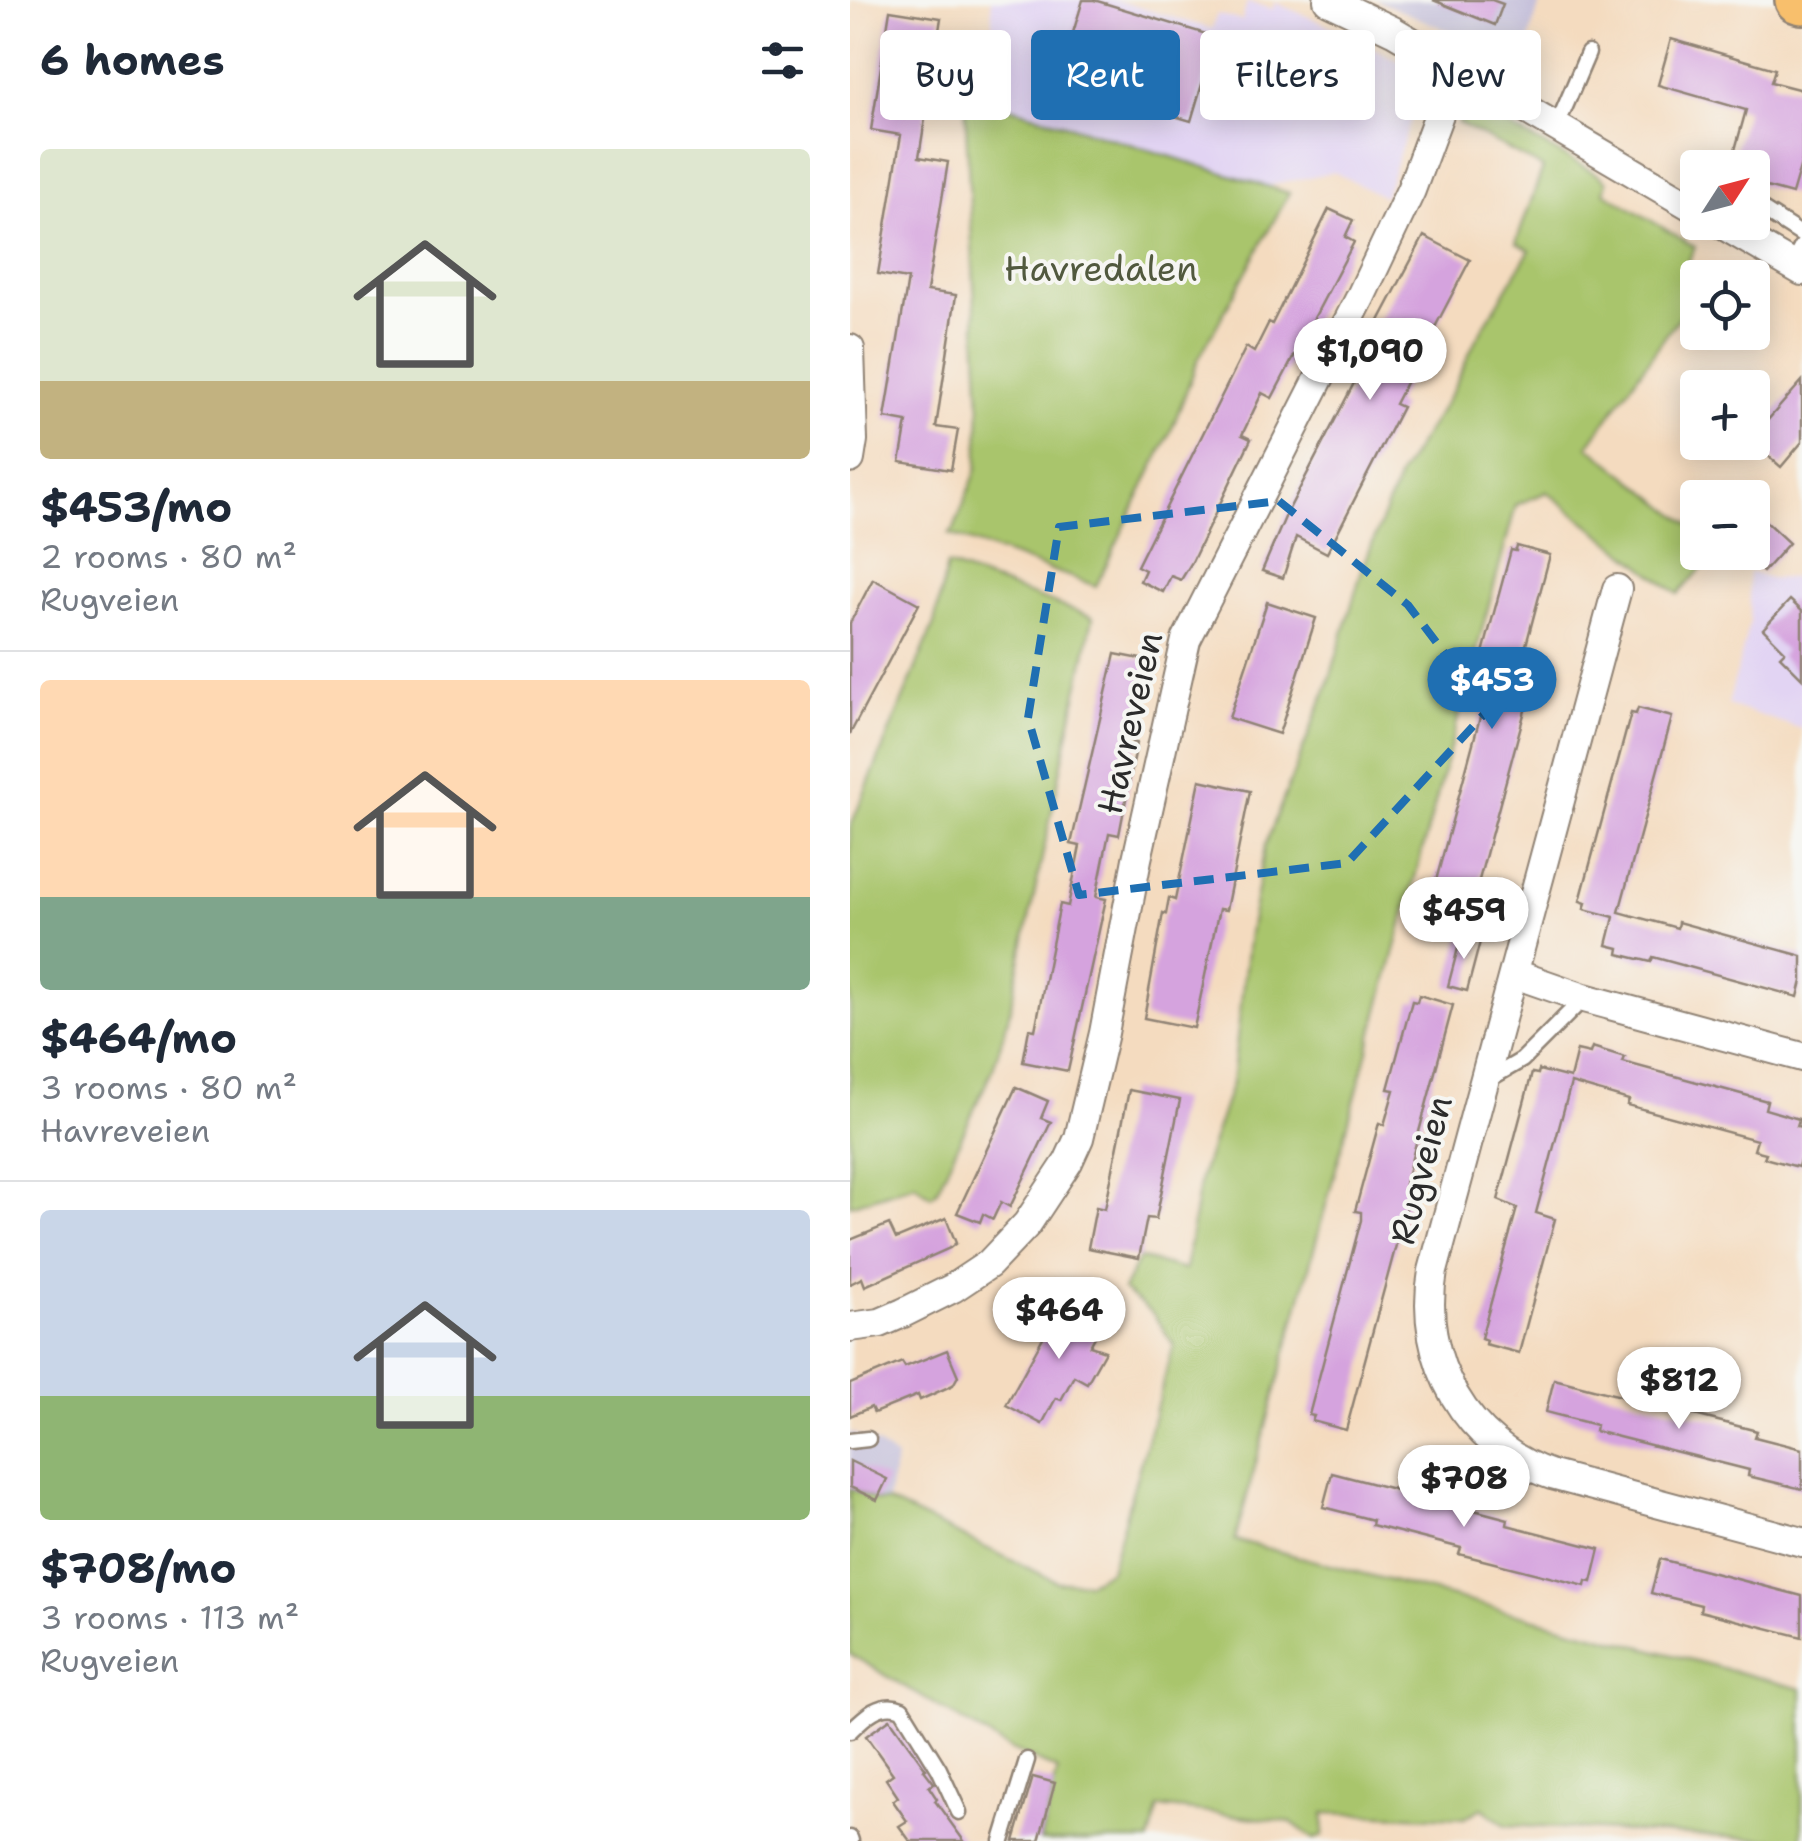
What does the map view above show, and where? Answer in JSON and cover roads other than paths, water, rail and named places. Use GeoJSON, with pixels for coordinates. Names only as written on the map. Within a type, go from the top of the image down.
{"type":"FeatureCollection","features":[{"type":"Feature","properties":{"kind":"street"},"geometry":{"type":"LineString","coordinates":[[1328,0],[1395,35]]}},
{"type":"Feature","properties":{"kind":"street"},"geometry":{"type":"LineString","coordinates":[[1541,119],[1680,200]]}},
{"type":"Feature","properties":{"kind":"street","name":"Havreveien"},"geometry":{"type":"LineString","coordinates":[[850,1327],[880,1323],[903,1313],[953,1288],[989,1264],[1027,1224],[1080,1138],[1168,706],[1186,640],[1206,584],[1360,298],[1411,190],[1437,120]]}},
{"type":"Feature","properties":{"kind":"street"},"geometry":{"type":"LineString","coordinates":[[1755,240],[1799,261]]}},
{"type":"Feature","properties":{"kind":"street"},"geometry":{"type":"LineString","coordinates":[[850,349],[850,459]]}},
{"type":"Feature","properties":{"kind":"street","name":"Rugveien"},"geometry":{"type":"LineString","coordinates":[[1616,589],[1430,1285],[1432,1338],[1465,1414],[1502,1450],[1537,1470],[1802,1542]]}},
{"type":"Feature","properties":{"kind":"street"},"geometry":{"type":"LineString","coordinates":[[1515,974],[1584,998],[1802,1057]]}},
{"type":"Feature","properties":{"kind":"lane"},"geometry":{"type":"LineString","coordinates":[[1556,128],[1588,53]]}},
{"type":"Feature","properties":{"kind":"lane"},"geometry":{"type":"LineString","coordinates":[[1770,215],[1802,235]]}},
{"type":"Feature","properties":{"kind":"lane"},"geometry":{"type":"LineString","coordinates":[[1483,1082],[1522,1060],[1584,998]]}},
{"type":"Feature","properties":{"kind":"lane"},"geometry":{"type":"LineString","coordinates":[[850,1441],[868,1440]]}},
{"type":"Feature","properties":{"kind":"lane"},"geometry":{"type":"LineString","coordinates":[[850,1732],[878,1709],[892,1705],[902,1708],[940,1769],[960,1812]]}},
{"type":"Feature","properties":{"kind":"lane"},"geometry":{"type":"LineString","coordinates":[[1002,1841],[1027,1760]]}},
{"type":"Feature","properties":{"kind":"park label","name":"Havredalen"},"geometry":{"type":"Point","coordinates":[1101,269]}}]}
